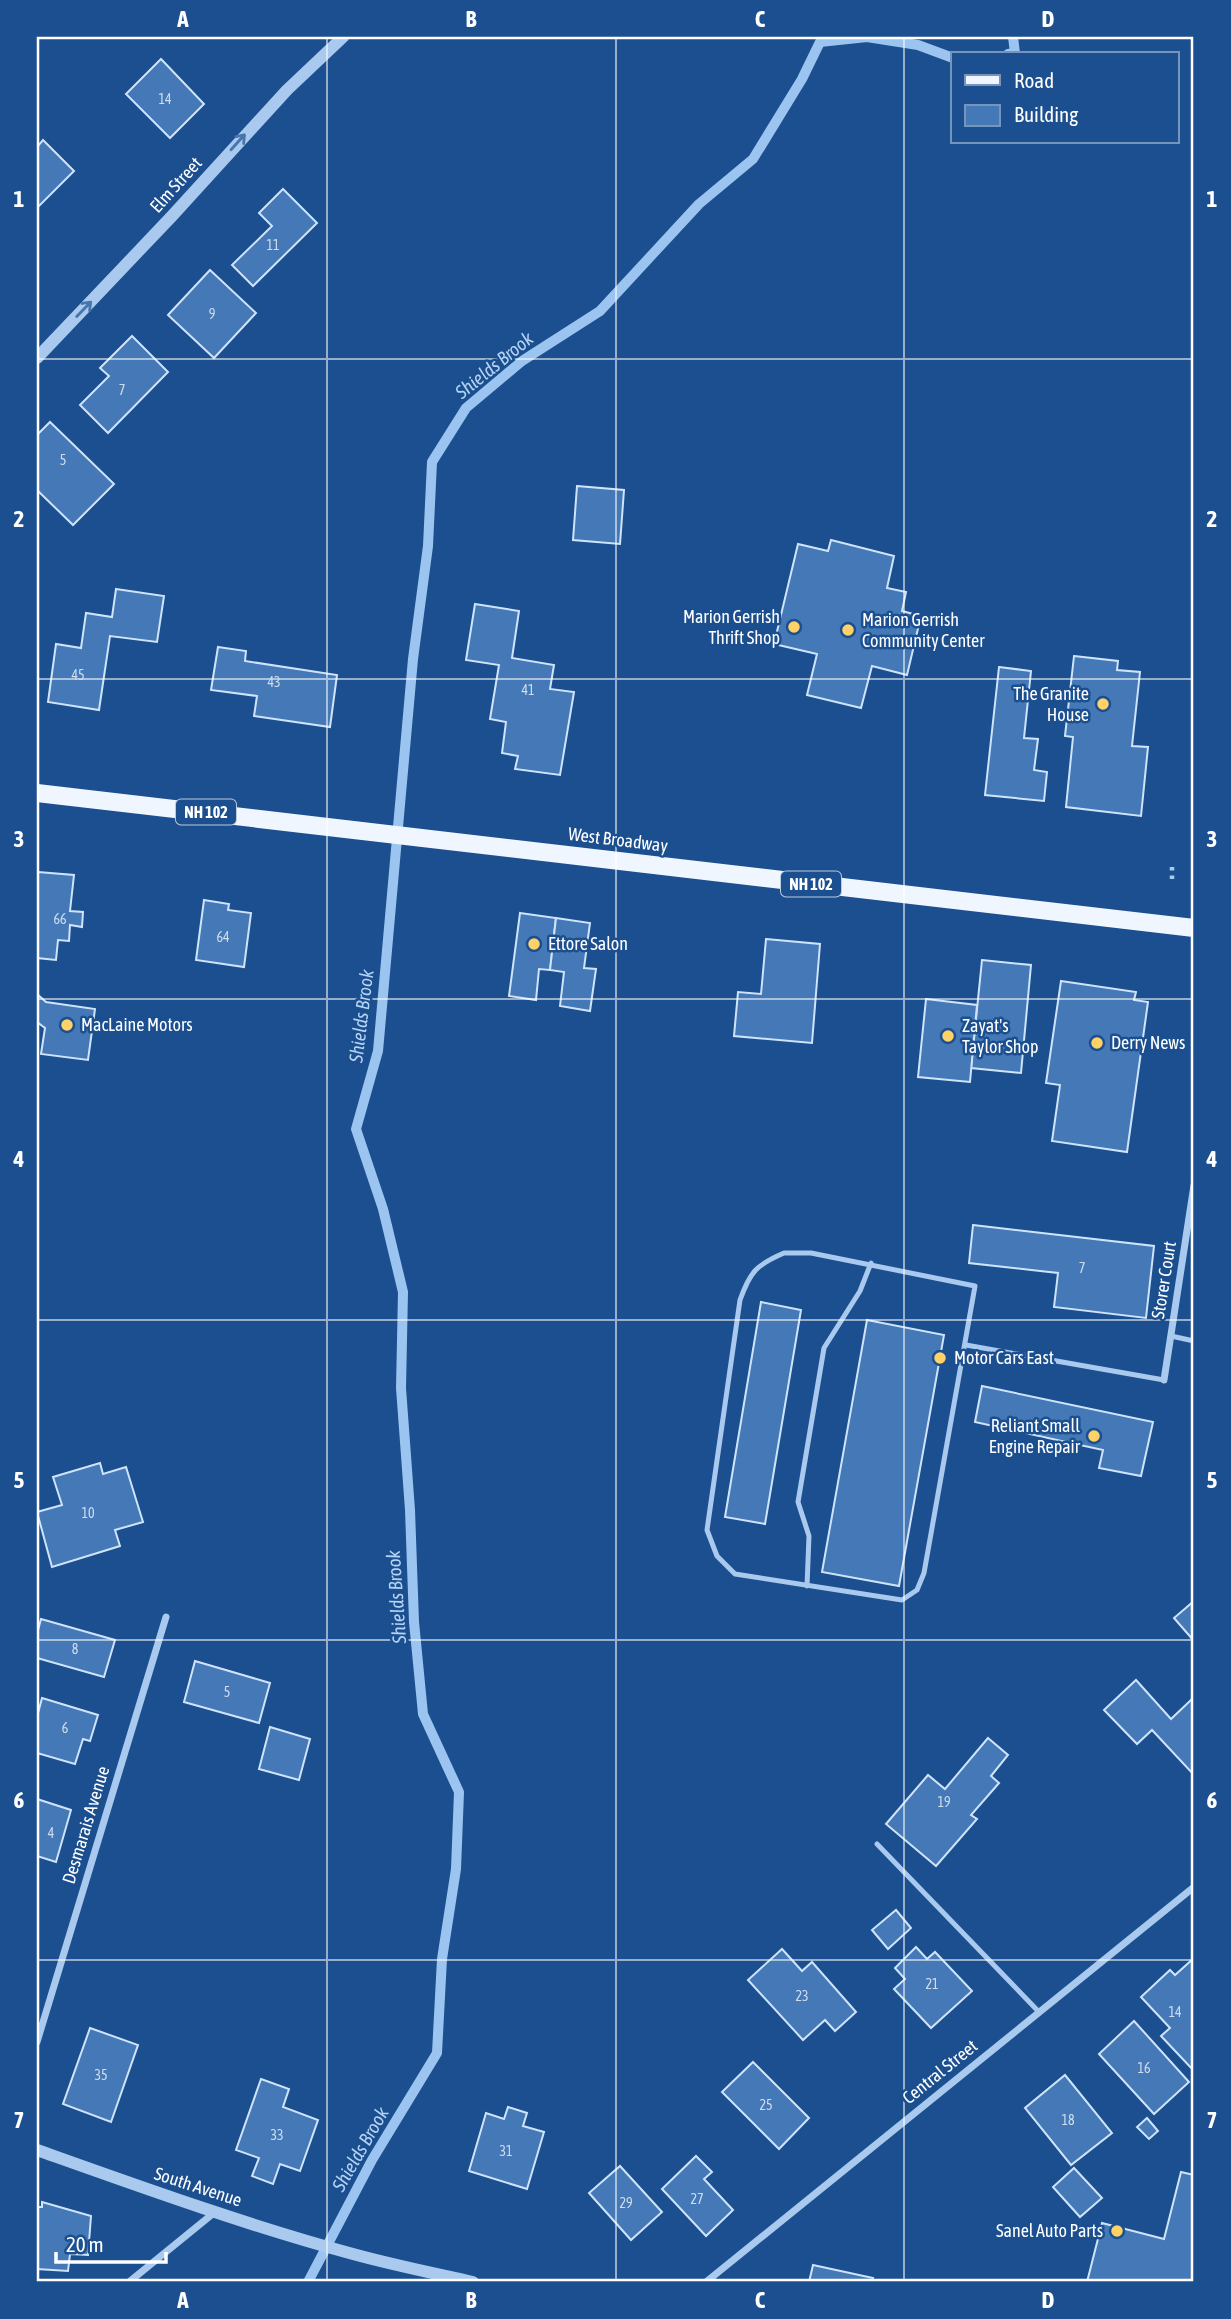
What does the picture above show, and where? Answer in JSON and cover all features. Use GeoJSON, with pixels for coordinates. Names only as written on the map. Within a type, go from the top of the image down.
{"type":"FeatureCollection","features":[{"type":"Feature","properties":{"kind":"main road","name":"West Broadway"},"geometry":{"type":"LineString","coordinates":[[37,793],[1194,928]]}},
{"type":"Feature","properties":{"kind":"street","name":"Elm Street"},"geometry":{"type":"LineString","coordinates":[[37,358],[287,90],[343,37]]}},
{"type":"Feature","properties":{"kind":"street","name":"Storer Court"},"geometry":{"type":"LineString","coordinates":[[1164,1380],[1194,1185]]}},
{"type":"Feature","properties":{"kind":"street","name":"Desmarais Avenue"},"geometry":{"type":"LineString","coordinates":[[37,2042],[166,1617]]}},
{"type":"Feature","properties":{"kind":"street","name":"Central Street"},"geometry":{"type":"LineString","coordinates":[[706,2282],[1194,1887]]}},
{"type":"Feature","properties":{"kind":"street","name":"South Avenue"},"geometry":{"type":"LineString","coordinates":[[37,2150],[301,2239],[354,2255],[474,2282]]}},
{"type":"Feature","properties":{"kind":"street"},"geometry":{"type":"LineString","coordinates":[[129,2282],[215,2212]]}},
{"type":"Feature","properties":{"kind":"lane"},"geometry":{"type":"LineString","coordinates":[[784,1253],[811,1253],[871,1263],[975,1286],[924,1573],[917,1590],[902,1600],[735,1574],[717,1556],[707,1530],[740,1300],[747,1280],[761,1263],[784,1253]]}},
{"type":"Feature","properties":{"kind":"lane"},"geometry":{"type":"LineString","coordinates":[[807,1586],[809,1536],[798,1502],[824,1348],[860,1291],[871,1263]]}},
{"type":"Feature","properties":{"kind":"lane"},"geometry":{"type":"LineString","coordinates":[[1171,1336],[1194,1341]]}},
{"type":"Feature","properties":{"kind":"lane"},"geometry":{"type":"LineString","coordinates":[[966,1345],[1164,1380]]}},
{"type":"Feature","properties":{"kind":"lane"},"geometry":{"type":"LineString","coordinates":[[877,1844],[1040,2012]]}},
{"type":"Feature","properties":{"kind":"path"},"geometry":{"type":"LineString","coordinates":[[1171,879],[1172,862]]}},
{"type":"Feature","properties":{"kind":"building"},"geometry":{"type":"Polygon","coordinates":[[[161,59],[204,104],[170,138],[126,94],[161,59]]]}},
{"type":"Feature","properties":{"kind":"building"},"geometry":{"type":"Polygon","coordinates":[[[43,140],[74,171],[38,207],[37,147],[43,140]]]}},
{"type":"Feature","properties":{"kind":"building"},"geometry":{"type":"Polygon","coordinates":[[[283,189],[317,223],[253,286],[232,265],[272,226],[259,213],[283,189]]]}},
{"type":"Feature","properties":{"kind":"building"},"geometry":{"type":"Polygon","coordinates":[[[210,270],[256,313],[214,358],[168,315],[210,270]]]}},
{"type":"Feature","properties":{"kind":"building"},"geometry":{"type":"Polygon","coordinates":[[[132,336],[168,372],[108,433],[80,405],[109,376],[100,368],[132,336]]]}},
{"type":"Feature","properties":{"kind":"building"},"geometry":{"type":"Polygon","coordinates":[[[50,422],[114,484],[73,525],[37,490],[37,435],[50,422]]]}},
{"type":"Feature","properties":{"kind":"building"},"geometry":{"type":"Polygon","coordinates":[[[577,486],[624,490],[620,544],[573,540],[577,486]]]}},
{"type":"Feature","properties":{"kind":"building","name":"Marion Gerrish Community Center"},"geometry":{"type":"Polygon","coordinates":[[[831,540],[894,556],[887,588],[906,592],[902,611],[921,616],[907,675],[872,666],[861,708],[807,695],[817,654],[774,644],[798,544],[828,551],[831,540]]]}},
{"type":"Feature","properties":{"kind":"building"},"geometry":{"type":"Polygon","coordinates":[[[116,589],[164,596],[157,642],[110,636],[99,710],[48,702],[56,644],[81,648],[86,613],[112,617],[116,589]]]}},
{"type":"Feature","properties":{"kind":"building"},"geometry":{"type":"Polygon","coordinates":[[[475,604],[519,611],[512,658],[554,665],[550,689],[574,692],[560,775],[515,769],[518,756],[502,753],[506,722],[490,719],[499,665],[466,660],[475,604]]]}},
{"type":"Feature","properties":{"kind":"building"},"geometry":{"type":"Polygon","coordinates":[[[218,647],[246,651],[245,661],[337,675],[330,727],[254,716],[257,696],[211,690],[218,647]]]}},
{"type":"Feature","properties":{"kind":"building","name":"The Granite House"},"geometry":{"type":"Polygon","coordinates":[[[1074,656],[1118,661],[1117,670],[1140,672],[1132,746],[1148,747],[1141,816],[1066,807],[1073,737],[1065,736],[1074,656]]]}},
{"type":"Feature","properties":{"kind":"building"},"geometry":{"type":"Polygon","coordinates":[[[999,667],[1031,671],[1024,738],[1038,739],[1034,770],[1047,772],[1044,801],[985,795],[999,667]]]}},
{"type":"Feature","properties":{"kind":"building"},"geometry":{"type":"Polygon","coordinates":[[[38,872],[74,875],[70,911],[83,912],[82,927],[70,925],[69,941],[58,940],[56,960],[37,958],[38,872]]]}},
{"type":"Feature","properties":{"kind":"building"},"geometry":{"type":"Polygon","coordinates":[[[204,900],[229,904],[228,910],[251,913],[244,967],[196,960],[204,900]]]}},
{"type":"Feature","properties":{"kind":"building","name":"Ettore Salon"},"geometry":{"type":"Polygon","coordinates":[[[520,913],[556,918],[550,970],[539,969],[536,1000],[509,996],[520,913]]]}},
{"type":"Feature","properties":{"kind":"building"},"geometry":{"type":"Polygon","coordinates":[[[556,918],[590,923],[584,968],[596,969],[590,1011],[560,1006],[564,972],[550,970],[556,918]]]}},
{"type":"Feature","properties":{"kind":"building"},"geometry":{"type":"Polygon","coordinates":[[[766,939],[820,944],[812,1043],[734,1036],[738,992],[761,994],[766,939]]]}},
{"type":"Feature","properties":{"kind":"building"},"geometry":{"type":"Polygon","coordinates":[[[982,960],[1031,965],[1021,1073],[971,1068],[982,960]]]}},
{"type":"Feature","properties":{"kind":"building","name":"Derry News"},"geometry":{"type":"Polygon","coordinates":[[[1061,981],[1136,992],[1134,1000],[1148,1002],[1127,1152],[1052,1141],[1060,1085],[1046,1083],[1061,981]]]}},
{"type":"Feature","properties":{"kind":"building","name":"MacLaine Motors"},"geometry":{"type":"Polygon","coordinates":[[[37,994],[46,1002],[95,1009],[88,1060],[41,1054],[45,1028],[37,1022],[37,994]]]}},
{"type":"Feature","properties":{"kind":"building","name":"Zayat's Taylor Shop"},"geometry":{"type":"Polygon","coordinates":[[[926,999],[977,1005],[970,1082],[918,1077],[926,999]]]}},
{"type":"Feature","properties":{"kind":"building"},"geometry":{"type":"Polygon","coordinates":[[[973,1225],[1154,1246],[1146,1318],[1054,1307],[1058,1273],[969,1263],[973,1225]]]}},
{"type":"Feature","properties":{"kind":"building"},"geometry":{"type":"Polygon","coordinates":[[[761,1302],[801,1310],[765,1524],[725,1517],[761,1302]]]}},
{"type":"Feature","properties":{"kind":"building"},"geometry":{"type":"Polygon","coordinates":[[[867,1320],[944,1335],[899,1586],[822,1572],[867,1320]]]}},
{"type":"Feature","properties":{"kind":"building","name":"Reliant Small Engine Repair"},"geometry":{"type":"Polygon","coordinates":[[[982,1386],[1153,1422],[1141,1476],[1099,1468],[1103,1450],[975,1422],[982,1386]]]}},
{"type":"Feature","properties":{"kind":"building"},"geometry":{"type":"Polygon","coordinates":[[[100,1463],[103,1474],[126,1467],[143,1522],[115,1530],[120,1546],[52,1567],[37,1512],[62,1505],[53,1477],[100,1463]]]}},
{"type":"Feature","properties":{"kind":"building"},"geometry":{"type":"Polygon","coordinates":[[[1194,1601],[1194,1641],[1174,1618],[1194,1601]]]}},
{"type":"Feature","properties":{"kind":"building"},"geometry":{"type":"Polygon","coordinates":[[[41,1619],[115,1640],[104,1677],[37,1658],[37,1634],[41,1619]]]}},
{"type":"Feature","properties":{"kind":"building"},"geometry":{"type":"Polygon","coordinates":[[[195,1661],[270,1683],[259,1723],[184,1702],[195,1661]]]}},
{"type":"Feature","properties":{"kind":"building"},"geometry":{"type":"Polygon","coordinates":[[[1136,1680],[1171,1719],[1192,1699],[1194,1702],[1194,1775],[1152,1730],[1137,1744],[1104,1710],[1136,1680]]]}},
{"type":"Feature","properties":{"kind":"building"},"geometry":{"type":"Polygon","coordinates":[[[42,1698],[98,1715],[90,1741],[83,1739],[75,1764],[37,1753],[37,1717],[42,1698]]]}},
{"type":"Feature","properties":{"kind":"building"},"geometry":{"type":"Polygon","coordinates":[[[270,1727],[310,1739],[299,1780],[259,1769],[270,1727]]]}},
{"type":"Feature","properties":{"kind":"building"},"geometry":{"type":"Polygon","coordinates":[[[988,1738],[1008,1755],[991,1776],[999,1783],[971,1815],[977,1819],[936,1866],[886,1824],[928,1775],[945,1789],[988,1738]]]}},
{"type":"Feature","properties":{"kind":"building"},"geometry":{"type":"Polygon","coordinates":[[[37,1799],[71,1810],[56,1862],[37,1856],[37,1799]]]}},
{"type":"Feature","properties":{"kind":"building"},"geometry":{"type":"Polygon","coordinates":[[[896,1910],[911,1928],[888,1949],[872,1930],[896,1910]]]}},
{"type":"Feature","properties":{"kind":"building"},"geometry":{"type":"Polygon","coordinates":[[[916,1947],[927,1959],[935,1952],[972,1991],[931,2028],[894,1989],[905,1979],[895,1968],[916,1947]]]}},
{"type":"Feature","properties":{"kind":"building"},"geometry":{"type":"Polygon","coordinates":[[[782,1949],[802,1971],[812,1962],[856,2012],[835,2031],[825,2020],[803,2040],[748,1980],[782,1949]]]}},
{"type":"Feature","properties":{"kind":"building"},"geometry":{"type":"Polygon","coordinates":[[[1194,1958],[1194,2071],[1161,2036],[1170,2028],[1141,1997],[1170,1970],[1175,1975],[1194,1958]]]}},
{"type":"Feature","properties":{"kind":"building"},"geometry":{"type":"Polygon","coordinates":[[[1134,2021],[1189,2082],[1154,2114],[1099,2054],[1134,2021]]]}},
{"type":"Feature","properties":{"kind":"building"},"geometry":{"type":"Polygon","coordinates":[[[90,2028],[138,2045],[111,2122],[63,2104],[90,2028]]]}},
{"type":"Feature","properties":{"kind":"building"},"geometry":{"type":"Polygon","coordinates":[[[753,2062],[809,2118],[779,2149],[722,2092],[753,2062]]]}},
{"type":"Feature","properties":{"kind":"building"},"geometry":{"type":"Polygon","coordinates":[[[1065,2075],[1112,2133],[1071,2165],[1025,2108],[1065,2075]]]}},
{"type":"Feature","properties":{"kind":"building"},"geometry":{"type":"Polygon","coordinates":[[[261,2079],[289,2089],[283,2107],[318,2120],[300,2171],[280,2164],[273,2184],[252,2176],[259,2158],[236,2150],[261,2079]]]}},
{"type":"Feature","properties":{"kind":"building"},"geometry":{"type":"Polygon","coordinates":[[[508,2107],[527,2113],[523,2126],[544,2132],[527,2189],[469,2171],[486,2113],[504,2119],[508,2107]]]}},
{"type":"Feature","properties":{"kind":"building"},"geometry":{"type":"Polygon","coordinates":[[[1147,2118],[1158,2131],[1149,2139],[1137,2127],[1147,2118]]]}},
{"type":"Feature","properties":{"kind":"building"},"geometry":{"type":"Polygon","coordinates":[[[696,2156],[712,2172],[704,2179],[733,2210],[706,2236],[662,2189],[696,2156]]]}},
{"type":"Feature","properties":{"kind":"building"},"geometry":{"type":"Polygon","coordinates":[[[620,2166],[662,2212],[631,2240],[589,2193],[620,2166]]]}},
{"type":"Feature","properties":{"kind":"building"},"geometry":{"type":"Polygon","coordinates":[[[1074,2168],[1102,2198],[1080,2217],[1053,2187],[1074,2168]]]}},
{"type":"Feature","properties":{"kind":"building","name":"Sanel Auto Parts"},"geometry":{"type":"Polygon","coordinates":[[[1181,2172],[1194,2175],[1194,2282],[1087,2282],[1102,2223],[1164,2239],[1181,2172]]]}},
{"type":"Feature","properties":{"kind":"building"},"geometry":{"type":"Polygon","coordinates":[[[42,2202],[91,2216],[88,2255],[70,2254],[68,2271],[37,2269],[37,2207],[42,2207],[42,2202]]]}},
{"type":"Feature","properties":{"kind":"building"},"geometry":{"type":"Polygon","coordinates":[[[813,2265],[873,2278],[872,2282],[809,2282],[813,2265]]]}},
{"type":"Feature","properties":{"kind":"waterway","name":"Shields Brook"},"geometry":{"type":"LineString","coordinates":[[308,2282],[372,2160],[437,2053],[442,1959],[456,1869],[459,1792],[423,1714],[414,1622],[410,1510],[401,1388],[403,1292],[383,1209],[356,1129],[378,1051],[413,659],[428,546],[432,462],[466,408],[522,361],[600,311],[699,204],[753,159],[802,79],[820,42],[867,37],[918,45],[951,57]]}},
{"type":"Feature","properties":{"kind":"waterway","name":"Shields Brook"},"geometry":{"type":"LineString","coordinates":[[1013,37],[1015,52]]}},
{"type":"Feature","properties":{"kind":"place","name":"Marion Gerrish Thrift Shop"},"geometry":{"type":"Point","coordinates":[794,627]}},
{"type":"Feature","properties":{"kind":"place","name":"Marion Gerrish Community Center"},"geometry":{"type":"Point","coordinates":[848,630]}},
{"type":"Feature","properties":{"kind":"place","name":"The Granite House"},"geometry":{"type":"Point","coordinates":[1103,704]}},
{"type":"Feature","properties":{"kind":"place","name":"Ettore Salon"},"geometry":{"type":"Point","coordinates":[534,944]}},
{"type":"Feature","properties":{"kind":"place","name":"MacLaine Motors"},"geometry":{"type":"Point","coordinates":[67,1025]}},
{"type":"Feature","properties":{"kind":"place","name":"Zayat's Taylor Shop"},"geometry":{"type":"Point","coordinates":[948,1036]}},
{"type":"Feature","properties":{"kind":"place","name":"Derry News"},"geometry":{"type":"Point","coordinates":[1097,1043]}},
{"type":"Feature","properties":{"kind":"place","name":"Motor Cars East"},"geometry":{"type":"Point","coordinates":[940,1358]}},
{"type":"Feature","properties":{"kind":"place","name":"Reliant Small Engine Repair"},"geometry":{"type":"Point","coordinates":[1094,1436]}},
{"type":"Feature","properties":{"kind":"place","name":"Sanel Auto Parts"},"geometry":{"type":"Point","coordinates":[1117,2231]}}]}
